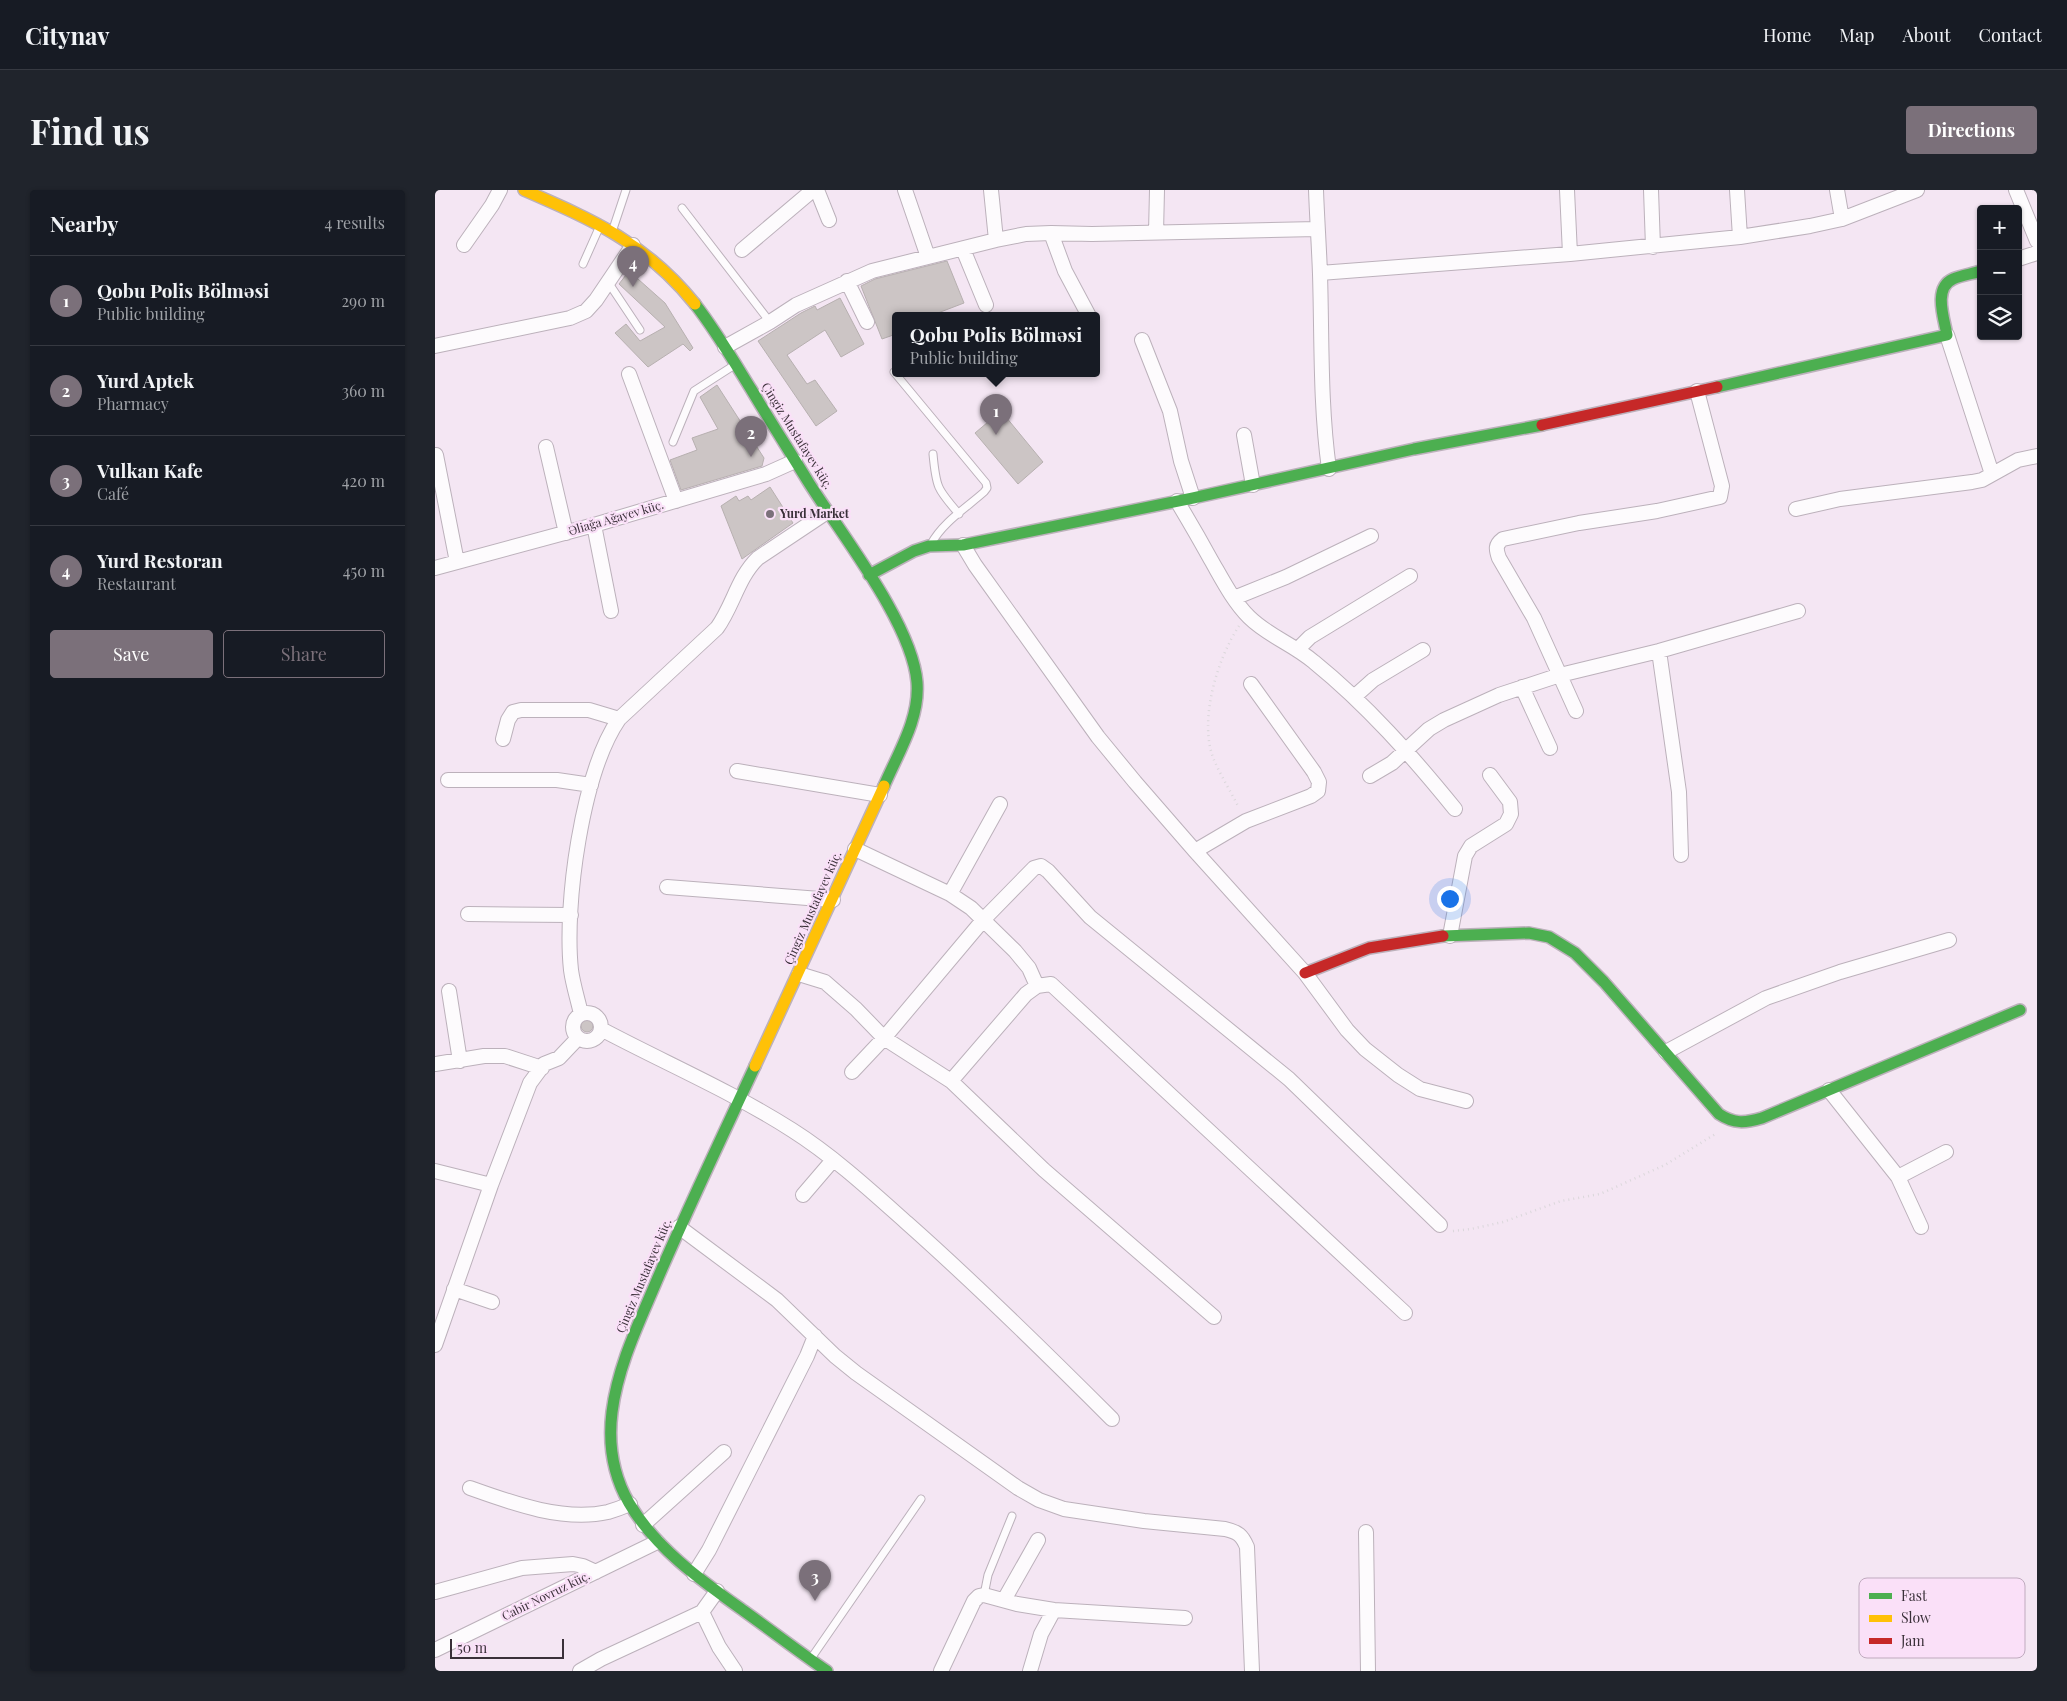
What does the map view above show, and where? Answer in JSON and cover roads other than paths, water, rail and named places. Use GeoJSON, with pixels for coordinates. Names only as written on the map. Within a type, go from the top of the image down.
{"type":"FeatureCollection","features":[{"type":"Feature","properties":{"kind":"street"},"geometry":{"type":"LineString","coordinates":[[464,245],[492,205],[499,190]]}},
{"type":"Feature","properties":{"kind":"street","name":"Çingiz Mustafayev küç."},"geometry":{"type":"LineString","coordinates":[[524,190],[600,225],[633,244],[670,276],[704,316],[736,364],[827,512],[869,575],[903,638],[915,669],[917,686],[916,706],[912,722],[799,974],[679,1227],[629,1347],[616,1392],[611,1445],[619,1481],[643,1525],[657,1542],[694,1574],[827,1671]]}},
{"type":"Feature","properties":{"kind":"street"},"geometry":{"type":"LineString","coordinates":[[742,250],[815,190],[829,220]]}},
{"type":"Feature","properties":{"kind":"street"},"geometry":{"type":"LineString","coordinates":[[905,190],[928,257]]}},
{"type":"Feature","properties":{"kind":"street"},"geometry":{"type":"LineString","coordinates":[[991,190],[996,240]]}},
{"type":"Feature","properties":{"kind":"street"},"geometry":{"type":"LineString","coordinates":[[1156,232],[1157,190]]}},
{"type":"Feature","properties":{"kind":"street"},"geometry":{"type":"LineString","coordinates":[[1316,190],[1320,273],[1321,377],[1324,433],[1329,469]]}},
{"type":"Feature","properties":{"kind":"street"},"geometry":{"type":"LineString","coordinates":[[1567,190],[1570,254]]}},
{"type":"Feature","properties":{"kind":"street"},"geometry":{"type":"LineString","coordinates":[[1651,190],[1653,247]]}},
{"type":"Feature","properties":{"kind":"street"},"geometry":{"type":"LineString","coordinates":[[1737,190],[1740,237]]}},
{"type":"Feature","properties":{"kind":"street"},"geometry":{"type":"LineString","coordinates":[[1837,190],[1842,219]]}},
{"type":"Feature","properties":{"kind":"street"},"geometry":{"type":"LineString","coordinates":[[1320,273],[1653,247],[1740,237],[1842,219],[1917,190]]}},
{"type":"Feature","properties":{"kind":"street"},"geometry":{"type":"LineString","coordinates":[[2016,190],[2037,241]]}},
{"type":"Feature","properties":{"kind":"street"},"geometry":{"type":"LineString","coordinates":[[725,347],[796,305],[872,271],[1025,234],[1317,229]]}},
{"type":"Feature","properties":{"kind":"street"},"geometry":{"type":"LineString","coordinates":[[1051,233],[1065,271],[1087,312]]}},
{"type":"Feature","properties":{"kind":"street"},"geometry":{"type":"LineString","coordinates":[[435,346],[570,318],[586,311],[596,300],[633,244]]}},
{"type":"Feature","properties":{"kind":"street"},"geometry":{"type":"LineString","coordinates":[[963,249],[986,305]]}},
{"type":"Feature","properties":{"kind":"street"},"geometry":{"type":"LineString","coordinates":[[2022,258],[2037,253]]}},
{"type":"Feature","properties":{"kind":"street"},"geometry":{"type":"LineString","coordinates":[[1977,272],[1952,280],[1945,285],[1942,291],[1942,299],[1947,335],[1992,474]]}},
{"type":"Feature","properties":{"kind":"street"},"geometry":{"type":"LineString","coordinates":[[847,281],[867,322]]}},
{"type":"Feature","properties":{"kind":"street"},"geometry":{"type":"LineString","coordinates":[[869,575],[914,551],[929,546],[963,545],[1193,498],[1414,449],[1577,418],[1947,335]]}},
{"type":"Feature","properties":{"kind":"street"},"geometry":{"type":"LineString","coordinates":[[1142,340],[1170,411],[1181,461],[1193,498]]}},
{"type":"Feature","properties":{"kind":"street"},"geometry":{"type":"LineString","coordinates":[[629,374],[675,501]]}},
{"type":"Feature","properties":{"kind":"street"},"geometry":{"type":"LineString","coordinates":[[1576,712],[1534,618],[1499,558],[1496,549],[1497,544],[1503,539],[1550,529],[1657,511],[1720,497],[1722,486],[1697,392]]}},
{"type":"Feature","properties":{"kind":"street"},"geometry":{"type":"LineString","coordinates":[[1244,435],[1253,485]]}},
{"type":"Feature","properties":{"kind":"street"},"geometry":{"type":"LineString","coordinates":[[546,447],[566,533]]}},
{"type":"Feature","properties":{"kind":"street"},"geometry":{"type":"LineString","coordinates":[[436,455],[457,562]]}},
{"type":"Feature","properties":{"kind":"street"},"geometry":{"type":"LineString","coordinates":[[1796,510],[1840,499],[1981,480],[2018,460],[2037,456]]}},
{"type":"Feature","properties":{"kind":"street","name":"Əliağa Ağayev küç."},"geometry":{"type":"LineString","coordinates":[[435,568],[566,533],[766,474],[795,461]]}},
{"type":"Feature","properties":{"kind":"street"},"geometry":{"type":"LineString","coordinates":[[1177,501],[1234,598],[1248,616],[1269,634],[1298,649],[1354,697],[1407,751],[1455,808]]}},
{"type":"Feature","properties":{"kind":"street"},"geometry":{"type":"LineString","coordinates":[[581,1014],[571,972],[571,915],[577,851],[591,785],[609,734],[619,719],[717,628],[728,611],[749,566],[827,512]]}},
{"type":"Feature","properties":{"kind":"street"},"geometry":{"type":"LineString","coordinates":[[594,525],[611,611]]}},
{"type":"Feature","properties":{"kind":"street"},"geometry":{"type":"LineString","coordinates":[[1234,598],[1371,536]]}},
{"type":"Feature","properties":{"kind":"street"},"geometry":{"type":"LineString","coordinates":[[963,545],[975,566],[1098,737],[1195,851],[1305,973],[1347,1030],[1365,1049],[1398,1075],[1420,1089],[1466,1101]]}},
{"type":"Feature","properties":{"kind":"street"},"geometry":{"type":"LineString","coordinates":[[1298,649],[1310,637],[1410,576]]}},
{"type":"Feature","properties":{"kind":"street"},"geometry":{"type":"LineString","coordinates":[[1370,776],[1392,763],[1407,751],[1418,738],[1444,720],[1499,695],[1560,675],[1659,651],[1799,611]]}},
{"type":"Feature","properties":{"kind":"street"},"geometry":{"type":"LineString","coordinates":[[1354,697],[1373,680],[1423,650]]}},
{"type":"Feature","properties":{"kind":"street"},"geometry":{"type":"LineString","coordinates":[[1659,651],[1679,792],[1681,856]]}},
{"type":"Feature","properties":{"kind":"street"},"geometry":{"type":"LineString","coordinates":[[1195,851],[1246,820],[1311,796],[1318,791],[1319,782],[1314,772],[1251,684]]}},
{"type":"Feature","properties":{"kind":"street"},"geometry":{"type":"LineString","coordinates":[[1522,687],[1550,748]]}},
{"type":"Feature","properties":{"kind":"street"},"geometry":{"type":"LineString","coordinates":[[503,739],[508,720],[513,712],[521,710],[589,710],[619,719]]}},
{"type":"Feature","properties":{"kind":"street"},"geometry":{"type":"LineString","coordinates":[[737,771],[880,795]]}},
{"type":"Feature","properties":{"kind":"street"},"geometry":{"type":"LineString","coordinates":[[1450,936],[1465,856],[1471,846],[1506,824],[1511,814],[1510,802],[1490,775]]}},
{"type":"Feature","properties":{"kind":"street"},"geometry":{"type":"LineString","coordinates":[[448,780],[557,780],[591,785]]}},
{"type":"Feature","properties":{"kind":"street"},"geometry":{"type":"LineString","coordinates":[[950,894],[1000,804]]}},
{"type":"Feature","properties":{"kind":"street"},"geometry":{"type":"LineString","coordinates":[[855,849],[950,894],[971,908],[1029,968],[1037,986]]}},
{"type":"Feature","properties":{"kind":"street"},"geometry":{"type":"LineString","coordinates":[[852,1072],[884,1038],[984,920],[1034,868],[1041,866],[1048,871],[1090,917],[1289,1079],[1441,1225]]}},
{"type":"Feature","properties":{"kind":"street"},"geometry":{"type":"LineString","coordinates":[[667,887],[833,900]]}},
{"type":"Feature","properties":{"kind":"street"},"geometry":{"type":"LineString","coordinates":[[468,914],[571,915]]}},
{"type":"Feature","properties":{"kind":"street"},"geometry":{"type":"LineString","coordinates":[[1305,973],[1369,948],[1435,936],[1529,934],[1549,937],[1581,959],[1666,1052],[1719,1114],[1734,1123],[1746,1123],[1762,1118],[2020,1010]]}},
{"type":"Feature","properties":{"kind":"street"},"geometry":{"type":"LineString","coordinates":[[1666,1052],[1766,998],[1840,972],[1949,940]]}},
{"type":"Feature","properties":{"kind":"street"},"geometry":{"type":"LineString","coordinates":[[799,974],[825,982],[857,1009],[884,1038],[951,1081],[1044,1170],[1214,1317]]}},
{"type":"Feature","properties":{"kind":"street"},"geometry":{"type":"LineString","coordinates":[[951,1081],[1026,994],[1037,986],[1051,984],[1405,1312]]}},
{"type":"Feature","properties":{"kind":"street"},"geometry":{"type":"LineString","coordinates":[[449,991],[460,1061]]}},
{"type":"Feature","properties":{"kind":"street"},"geometry":{"type":"LineString","coordinates":[[581,1014],[591,1014],[599,1020],[601,1029],[600,1034],[588,1042],[578,1038],[573,1030],[573,1025],[581,1014]]}},
{"type":"Feature","properties":{"kind":"street"},"geometry":{"type":"LineString","coordinates":[[601,1029],[740,1098],[794,1131],[833,1160],[970,1278],[1112,1419]]}},
{"type":"Feature","properties":{"kind":"street"},"geometry":{"type":"LineString","coordinates":[[435,1345],[491,1185],[530,1083],[544,1064],[559,1058],[578,1038]]}},
{"type":"Feature","properties":{"kind":"street"},"geometry":{"type":"LineString","coordinates":[[435,1064],[484,1056],[505,1056],[542,1068]]}},
{"type":"Feature","properties":{"kind":"street"},"geometry":{"type":"LineString","coordinates":[[1829,1090],[1898,1177],[1921,1227]]}},
{"type":"Feature","properties":{"kind":"street"},"geometry":{"type":"LineString","coordinates":[[1898,1177],[1946,1152]]}},
{"type":"Feature","properties":{"kind":"street"},"geometry":{"type":"LineString","coordinates":[[803,1196],[833,1160]]}},
{"type":"Feature","properties":{"kind":"street"},"geometry":{"type":"LineString","coordinates":[[435,1171],[491,1185]]}},
{"type":"Feature","properties":{"kind":"street"},"geometry":{"type":"LineString","coordinates":[[679,1227],[771,1295],[835,1356],[856,1373],[1011,1483],[1039,1500],[1063,1509],[1144,1521],[1225,1528],[1243,1536],[1247,1547],[1253,1671]]}},
{"type":"Feature","properties":{"kind":"street"},"geometry":{"type":"LineString","coordinates":[[454,1289],[492,1302]]}},
{"type":"Feature","properties":{"kind":"street"},"geometry":{"type":"LineString","coordinates":[[694,1574],[709,1550],[807,1356],[815,1336]]}},
{"type":"Feature","properties":{"kind":"street"},"geometry":{"type":"LineString","coordinates":[[643,1525],[724,1452]]}},
{"type":"Feature","properties":{"kind":"street"},"geometry":{"type":"LineString","coordinates":[[470,1488],[527,1508],[557,1513],[607,1512],[630,1504]]}},
{"type":"Feature","properties":{"kind":"street"},"geometry":{"type":"LineString","coordinates":[[1366,1532],[1367,1671]]}},
{"type":"Feature","properties":{"kind":"street"},"geometry":{"type":"LineString","coordinates":[[1004,1600],[1038,1540]]}},
{"type":"Feature","properties":{"kind":"street","name":"Cabir Novruz küç."},"geometry":{"type":"LineString","coordinates":[[435,1650],[657,1542]]}},
{"type":"Feature","properties":{"kind":"street"},"geometry":{"type":"LineString","coordinates":[[435,1592],[523,1568],[573,1564],[596,1572]]}},
{"type":"Feature","properties":{"kind":"street"},"geometry":{"type":"LineString","coordinates":[[580,1671],[601,1659],[702,1612],[717,1591]]}},
{"type":"Feature","properties":{"kind":"street"},"geometry":{"type":"LineString","coordinates":[[941,1671],[974,1601],[984,1594],[1054,1610],[1185,1618]]}},
{"type":"Feature","properties":{"kind":"street"},"geometry":{"type":"LineString","coordinates":[[1029,1671],[1041,1634],[1054,1610]]}},
{"type":"Feature","properties":{"kind":"street"},"geometry":{"type":"LineString","coordinates":[[702,1612],[719,1647],[735,1671]]}},
{"type":"Feature","properties":{"kind":"lane"},"geometry":{"type":"LineString","coordinates":[[612,231],[626,190]]}},
{"type":"Feature","properties":{"kind":"lane"},"geometry":{"type":"LineString","coordinates":[[682,208],[770,322]]}},
{"type":"Feature","properties":{"kind":"lane"},"geometry":{"type":"LineString","coordinates":[[583,264],[600,225]]}},
{"type":"Feature","properties":{"kind":"lane"},"geometry":{"type":"LineString","coordinates":[[608,282],[640,330]]}},
{"type":"Feature","properties":{"kind":"lane"},"geometry":{"type":"LineString","coordinates":[[673,442],[694,391],[736,364]]}},
{"type":"Feature","properties":{"kind":"lane"},"geometry":{"type":"LineString","coordinates":[[898,377],[986,483],[987,488],[938,532],[929,546]]}},
{"type":"Feature","properties":{"kind":"lane"},"geometry":{"type":"LineString","coordinates":[[933,454],[935,481],[959,514]]}},
{"type":"Feature","properties":{"kind":"lane"},"geometry":{"type":"LineString","coordinates":[[810,1660],[921,1499]]}},
{"type":"Feature","properties":{"kind":"lane"},"geometry":{"type":"LineString","coordinates":[[984,1594],[988,1575],[1012,1516]]}},
{"type":"Feature","properties":{"kind":"place","name":"Yurd Restoran"},"geometry":{"type":"Point","coordinates":[633,287]}},
{"type":"Feature","properties":{"kind":"place","name":"Qobu Polis Bölməsi"},"geometry":{"type":"Point","coordinates":[996,435]}},
{"type":"Feature","properties":{"kind":"place","name":"Yurd Aptek"},"geometry":{"type":"Point","coordinates":[751,457]}},
{"type":"Feature","properties":{"kind":"place","name":"Yurd Market"},"geometry":{"type":"Point","coordinates":[770,514]}},
{"type":"Feature","properties":{"kind":"place","name":"Vulkan Kafe"},"geometry":{"type":"Point","coordinates":[815,1601]}}]}
